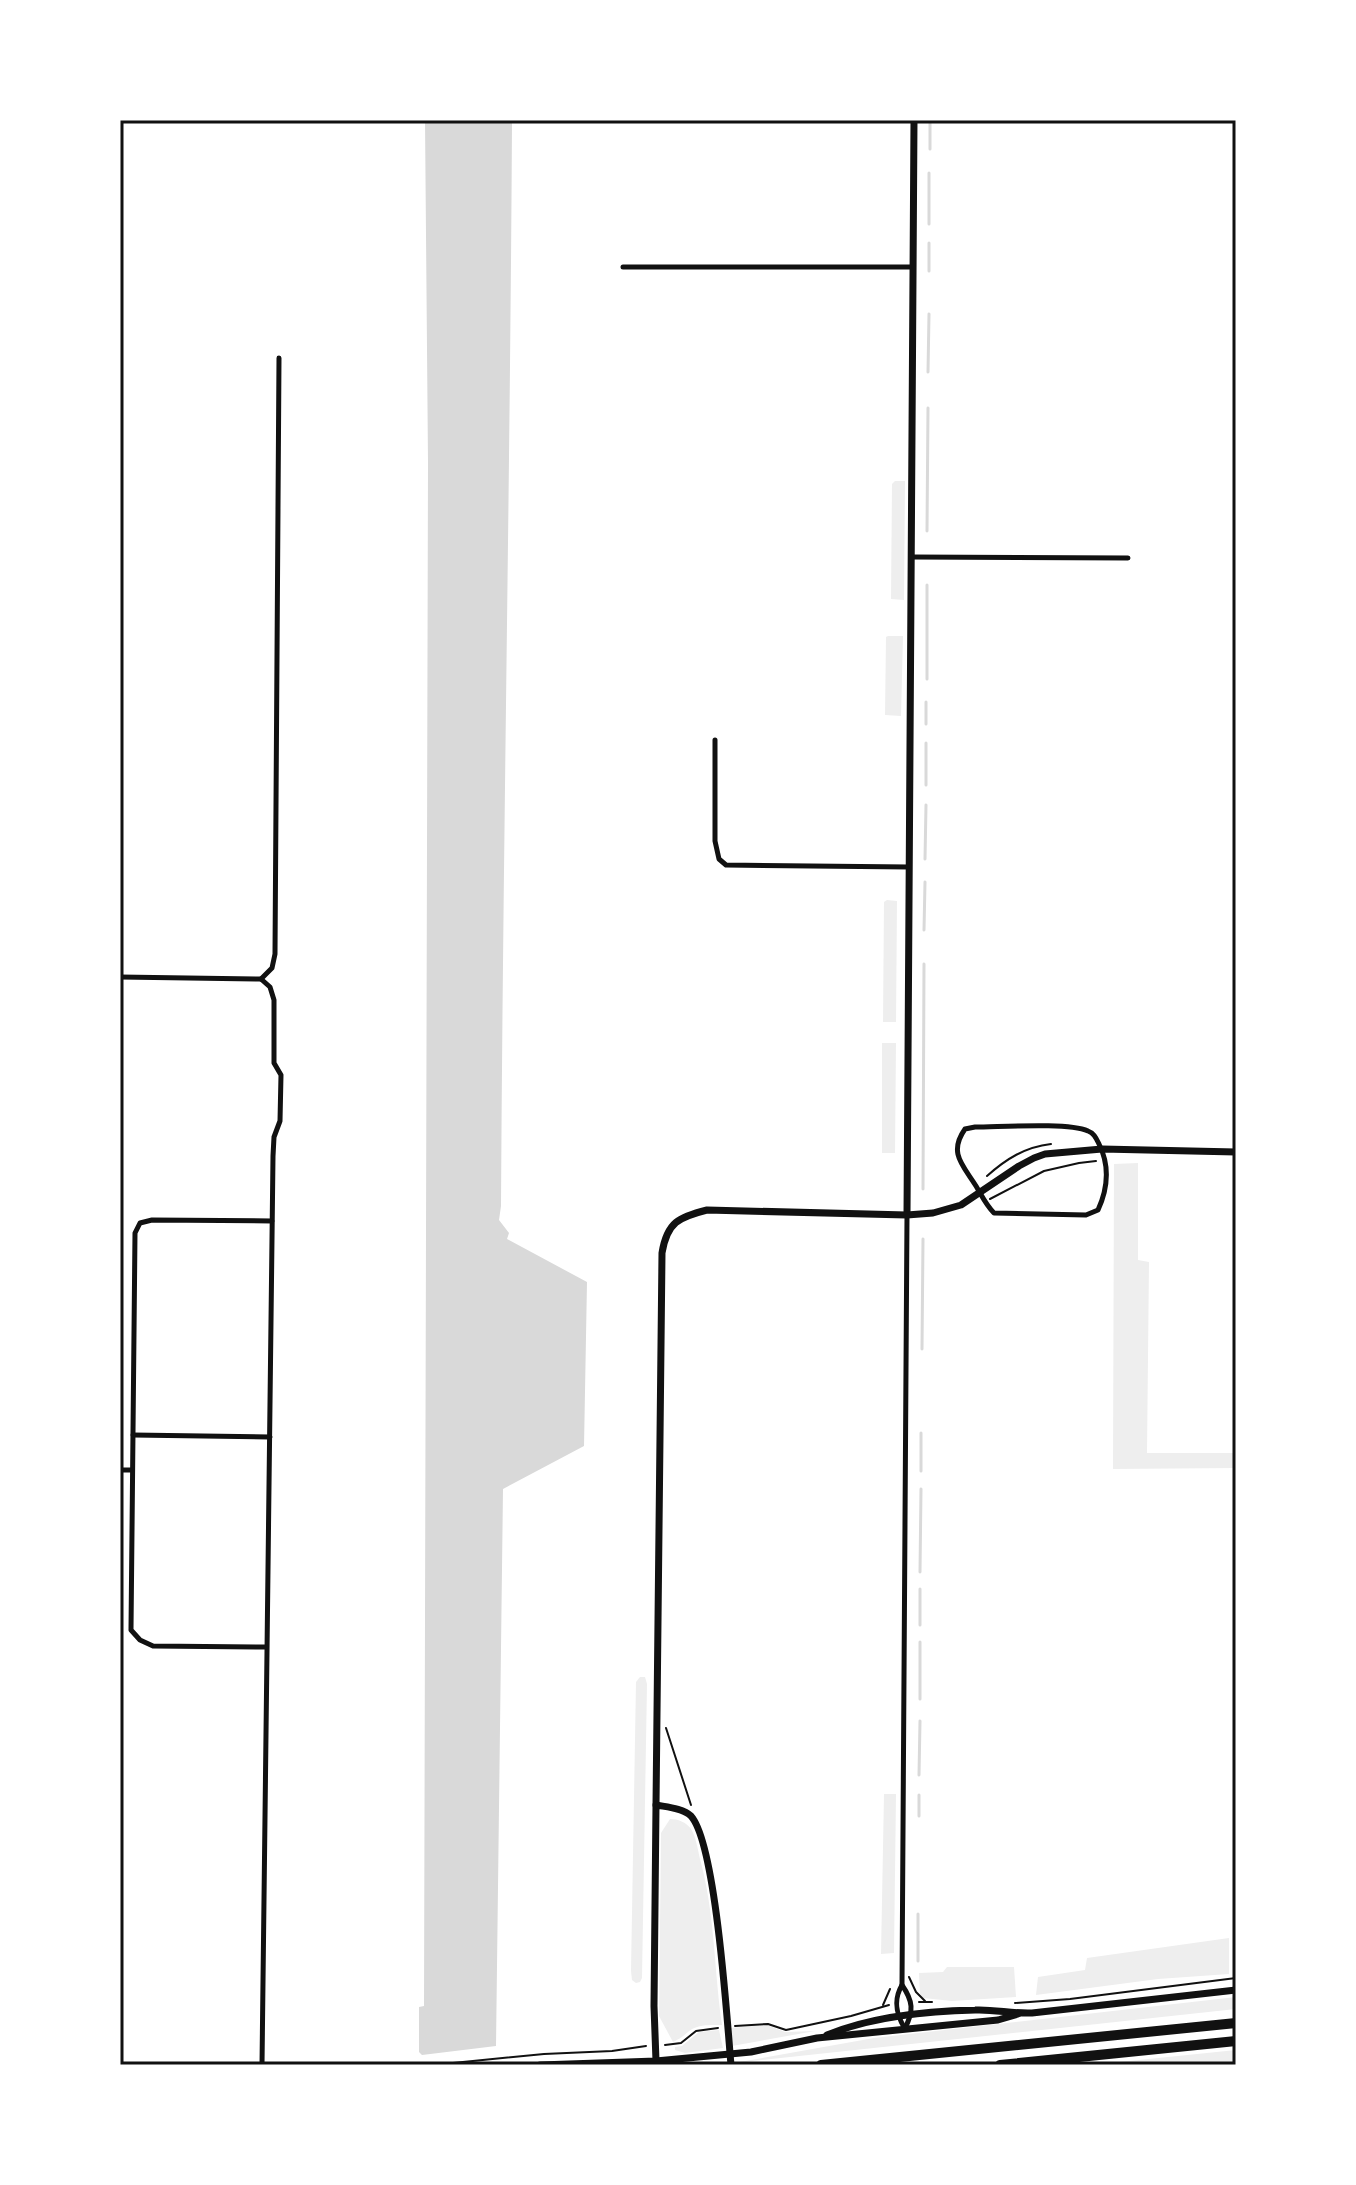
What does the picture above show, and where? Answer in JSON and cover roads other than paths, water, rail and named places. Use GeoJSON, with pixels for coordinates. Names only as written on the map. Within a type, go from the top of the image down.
{"type":"FeatureCollection","features":[{"type":"Feature","properties":{"kind":"highway"},"geometry":{"type":"LineString","coordinates":[[821,2065],[1236,2023]]}},
{"type":"Feature","properties":{"kind":"highway"},"geometry":{"type":"LineString","coordinates":[[1000,2065],[1236,2041]]}},
{"type":"Feature","properties":{"kind":"street"},"geometry":{"type":"LineString","coordinates":[[905,2029],[898,2017],[897,1994],[902,1985],[903,1969],[914,120]]}},
{"type":"Feature","properties":{"kind":"street"},"geometry":{"type":"LineString","coordinates":[[623,267],[913,267]]}},
{"type":"Feature","properties":{"kind":"street"},"geometry":{"type":"LineString","coordinates":[[261,979],[272,968],[275,954],[279,358]]}},
{"type":"Feature","properties":{"kind":"street"},"geometry":{"type":"LineString","coordinates":[[912,557],[1128,558]]}},
{"type":"Feature","properties":{"kind":"street"},"geometry":{"type":"LineString","coordinates":[[715,740],[715,841],[719,859],[726,865],[909,867]]}},
{"type":"Feature","properties":{"kind":"street"},"geometry":{"type":"LineString","coordinates":[[120,977],[261,979],[270,987],[274,1000],[274,1063],[281,1075],[280,1121],[274,1137],[272,1221],[262,2065]]}},
{"type":"Feature","properties":{"kind":"street"},"geometry":{"type":"LineString","coordinates":[[975,1127],[1084,1129],[1096,1137],[1102,1149],[1107,1160],[1104,1196],[1098,1210],[1086,1215],[994,1213],[959,1160],[958,1139],[965,1129],[975,1127]]}},
{"type":"Feature","properties":{"kind":"street"},"geometry":{"type":"LineString","coordinates":[[656,2061],[656,1716],[662,1253],[664,1239],[671,1227],[684,1216],[707,1210],[933,1213],[982,1198],[1034,1158],[1061,1152],[1102,1149],[1236,1152]]}},
{"type":"Feature","properties":{"kind":"street"},"geometry":{"type":"LineString","coordinates":[[266,1647],[153,1646],[140,1640],[131,1630],[135,1233],[140,1223],[152,1220],[272,1221]]}},
{"type":"Feature","properties":{"kind":"street"},"geometry":{"type":"LineString","coordinates":[[133,1435],[270,1437]]}},
{"type":"Feature","properties":{"kind":"street"},"geometry":{"type":"LineString","coordinates":[[120,1470],[132,1470]]}},
{"type":"Feature","properties":{"kind":"street"},"geometry":{"type":"LineString","coordinates":[[656,1805],[690,1814],[705,1851],[714,1896],[731,2065]]}},
{"type":"Feature","properties":{"kind":"street"},"geometry":{"type":"LineString","coordinates":[[902,1985],[911,2003],[912,2015],[905,2029]]}},
{"type":"Feature","properties":{"kind":"street"},"geometry":{"type":"LineString","coordinates":[[540,2065],[656,2061],[751,2052],[817,2038],[998,2020],[1018,2014],[1236,1990]]}},
{"type":"Feature","properties":{"kind":"street"},"geometry":{"type":"LineString","coordinates":[[817,2038],[865,2021],[912,2015],[974,2010],[1018,2014]]}},
{"type":"Feature","properties":{"kind":"waterway"},"geometry":{"type":"LineString","coordinates":[[930,120],[930,149]]}},
{"type":"Feature","properties":{"kind":"waterway"},"geometry":{"type":"LineString","coordinates":[[929,173],[929,224]]}},
{"type":"Feature","properties":{"kind":"waterway"},"geometry":{"type":"LineString","coordinates":[[929,243],[929,271]]}},
{"type":"Feature","properties":{"kind":"waterway"},"geometry":{"type":"LineString","coordinates":[[928,372],[929,314]]}},
{"type":"Feature","properties":{"kind":"waterway"},"geometry":{"type":"LineString","coordinates":[[927,531],[928,408]]}},
{"type":"Feature","properties":{"kind":"waterway"},"geometry":{"type":"LineString","coordinates":[[927,585],[927,679]]}},
{"type":"Feature","properties":{"kind":"waterway"},"geometry":{"type":"LineString","coordinates":[[926,702],[926,724]]}},
{"type":"Feature","properties":{"kind":"waterway"},"geometry":{"type":"LineString","coordinates":[[926,743],[926,785]]}},
{"type":"Feature","properties":{"kind":"waterway"},"geometry":{"type":"LineString","coordinates":[[925,859],[926,805]]}},
{"type":"Feature","properties":{"kind":"waterway"},"geometry":{"type":"LineString","coordinates":[[924,930],[925,882]]}},
{"type":"Feature","properties":{"kind":"waterway"},"geometry":{"type":"LineString","coordinates":[[923,1189],[924,964]]}},
{"type":"Feature","properties":{"kind":"waterway"},"geometry":{"type":"LineString","coordinates":[[922,1349],[923,1239]]}},
{"type":"Feature","properties":{"kind":"waterway"},"geometry":{"type":"LineString","coordinates":[[921,1433],[921,1471]]}},
{"type":"Feature","properties":{"kind":"waterway"},"geometry":{"type":"LineString","coordinates":[[920,1572],[921,1489]]}},
{"type":"Feature","properties":{"kind":"waterway"},"geometry":{"type":"LineString","coordinates":[[920,1589],[920,1625]]}},
{"type":"Feature","properties":{"kind":"waterway"},"geometry":{"type":"LineString","coordinates":[[920,1642],[920,1699]]}},
{"type":"Feature","properties":{"kind":"waterway"},"geometry":{"type":"LineString","coordinates":[[919,1775],[920,1721]]}},
{"type":"Feature","properties":{"kind":"waterway"},"geometry":{"type":"LineString","coordinates":[[919,1795],[919,1816]]}},
{"type":"Feature","properties":{"kind":"waterway"},"geometry":{"type":"LineString","coordinates":[[918,1914],[918,1961]]}}]}
